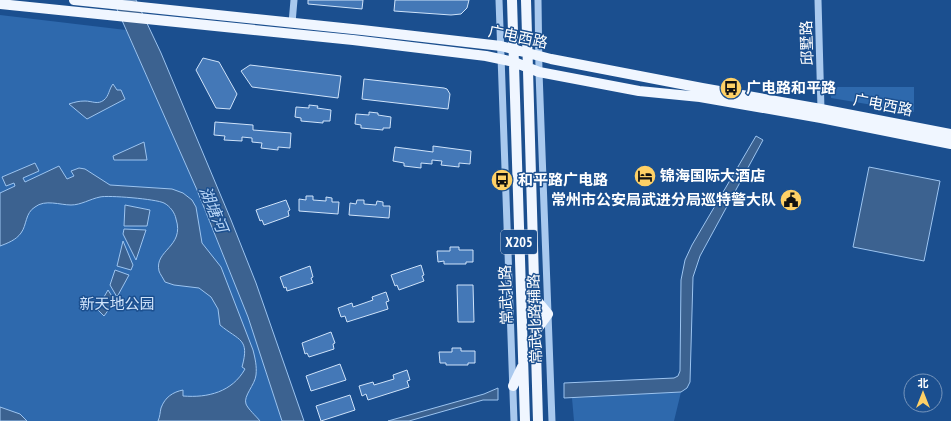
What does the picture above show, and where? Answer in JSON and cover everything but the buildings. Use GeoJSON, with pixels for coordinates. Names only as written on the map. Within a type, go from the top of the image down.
{"type":"FeatureCollection","features":[{"type":"Feature","properties":{"kind":"main road","name":"广电西路"},"geometry":{"type":"LineString","coordinates":[[74,0],[111,4],[149,5],[292,23],[501,46],[539,56],[702,88],[951,134]]}},
{"type":"Feature","properties":{"kind":"main road","name":"常武北路"},"geometry":{"type":"LineString","coordinates":[[512,0],[525,421]]}},
{"type":"Feature","properties":{"kind":"main road","name":"常武北路"},"geometry":{"type":"LineString","coordinates":[[526,0],[538,421]]}},
{"type":"Feature","properties":{"kind":"main road","name":"广电西路"},"geometry":{"type":"LineString","coordinates":[[0,4],[353,40],[486,56],[514,62],[539,72],[639,91],[708,98],[822,118],[951,144]]}},
{"type":"Feature","properties":{"kind":"main road"},"geometry":{"type":"LineString","coordinates":[[534,298],[548,314],[535,332]]}},
{"type":"Feature","properties":{"kind":"main road"},"geometry":{"type":"LineString","coordinates":[[513,386],[523,366]]}},
{"type":"Feature","properties":{"kind":"street"},"geometry":{"type":"LineString","coordinates":[[292,23],[294,0]]}},
{"type":"Feature","properties":{"kind":"street"},"geometry":{"type":"LineString","coordinates":[[500,0],[501,46]]}},
{"type":"Feature","properties":{"kind":"street"},"geometry":{"type":"LineString","coordinates":[[538,0],[539,56]]}},
{"type":"Feature","properties":{"kind":"street","name":"邱墅路"},"geometry":{"type":"LineString","coordinates":[[818,0],[821,109]]}},
{"type":"Feature","properties":{"kind":"street","name":"常武北路辅路"},"geometry":{"type":"LineString","coordinates":[[501,46],[514,421]]}},
{"type":"Feature","properties":{"kind":"street","name":"常武北路辅路"},"geometry":{"type":"LineString","coordinates":[[539,56],[552,421]]}},
{"type":"Feature","properties":{"kind":"green space","name":"新天地公园"},"geometry":{"type":"Polygon","coordinates":[[[0,15],[126,30],[197,190],[248,317],[282,421],[0,421],[0,15]]]}},
{"type":"Feature","properties":{"kind":"green space"},"geometry":{"type":"Polygon","coordinates":[[[830,87],[914,87],[914,112],[831,98],[830,87]]]}},
{"type":"Feature","properties":{"kind":"green space"},"geometry":{"type":"Polygon","coordinates":[[[681,392],[674,421],[574,421],[572,398],[681,392]]]}},
{"type":"Feature","properties":{"kind":"water","name":"湖塘河"},"geometry":{"type":"Polygon","coordinates":[[[113,0],[136,0],[161,53],[256,283],[304,421],[282,421],[248,317],[197,190],[113,0]]]}},
{"type":"Feature","properties":{"kind":"water"},"geometry":{"type":"Polygon","coordinates":[[[113,84],[117,90],[121,90],[125,99],[87,119],[69,104],[81,101],[97,103],[102,101],[107,97],[113,84]]]}},
{"type":"Feature","properties":{"kind":"water"},"geometry":{"type":"Polygon","coordinates":[[[756,136],[763,140],[700,256],[693,277],[690,382],[687,388],[681,392],[564,398],[564,383],[674,378],[678,376],[680,371],[681,280],[685,260],[692,245],[756,136]]]}},
{"type":"Feature","properties":{"kind":"water"},"geometry":{"type":"Polygon","coordinates":[[[144,142],[147,160],[114,160],[113,156],[144,142]]]}},
{"type":"Feature","properties":{"kind":"water"},"geometry":{"type":"Polygon","coordinates":[[[35,163],[39,171],[23,178],[25,182],[59,166],[67,179],[74,176],[71,171],[79,168],[85,169],[110,185],[172,189],[183,193],[192,200],[196,207],[202,243],[221,267],[253,350],[256,375],[254,383],[246,398],[246,404],[260,421],[158,421],[163,404],[167,398],[176,392],[183,390],[183,396],[201,396],[218,392],[233,383],[240,377],[245,369],[242,367],[245,350],[244,345],[220,325],[218,309],[211,297],[199,288],[174,285],[165,282],[159,272],[161,258],[173,242],[178,228],[175,214],[166,204],[152,200],[112,197],[100,197],[75,205],[43,203],[29,212],[23,230],[17,238],[0,246],[0,193],[15,186],[14,183],[6,186],[2,177],[35,163]]]}},
{"type":"Feature","properties":{"kind":"water"},"geometry":{"type":"Polygon","coordinates":[[[869,167],[940,181],[924,261],[853,247],[869,167]]]}},
{"type":"Feature","properties":{"kind":"water"},"geometry":{"type":"Polygon","coordinates":[[[125,205],[150,210],[147,226],[124,226],[125,205]]]}},
{"type":"Feature","properties":{"kind":"water"},"geometry":{"type":"Polygon","coordinates":[[[124,229],[146,230],[136,260],[123,234],[124,229]]]}},
{"type":"Feature","properties":{"kind":"water"},"geometry":{"type":"Polygon","coordinates":[[[123,241],[133,265],[131,270],[117,266],[123,241]]]}},
{"type":"Feature","properties":{"kind":"water"},"geometry":{"type":"Polygon","coordinates":[[[115,270],[129,275],[117,297],[110,285],[115,270]]]}},
{"type":"Feature","properties":{"kind":"water"},"geometry":{"type":"Polygon","coordinates":[[[108,290],[115,301],[104,316],[97,309],[108,290]]]}},
{"type":"Feature","properties":{"kind":"water"},"geometry":{"type":"Polygon","coordinates":[[[498,388],[498,400],[483,400],[409,421],[388,421],[484,394],[498,388]]]}},
{"type":"Feature","properties":{"kind":"water"},"geometry":{"type":"Polygon","coordinates":[[[0,407],[20,414],[27,421],[0,421],[0,407]]]}},
{"type":"Feature","properties":{"kind":"place","name":"广电路和平路"},"geometry":{"type":"Point","coordinates":[731,88]}},
{"type":"Feature","properties":{"kind":"place","name":"锦海国际大酒店"},"geometry":{"type":"Point","coordinates":[645,176]}},
{"type":"Feature","properties":{"kind":"place","name":"和平路广电路"},"geometry":{"type":"Point","coordinates":[502,180]}},
{"type":"Feature","properties":{"kind":"place","name":"常州市公安局武进分局巡特警大队"},"geometry":{"type":"Point","coordinates":[791,200]}}]}
